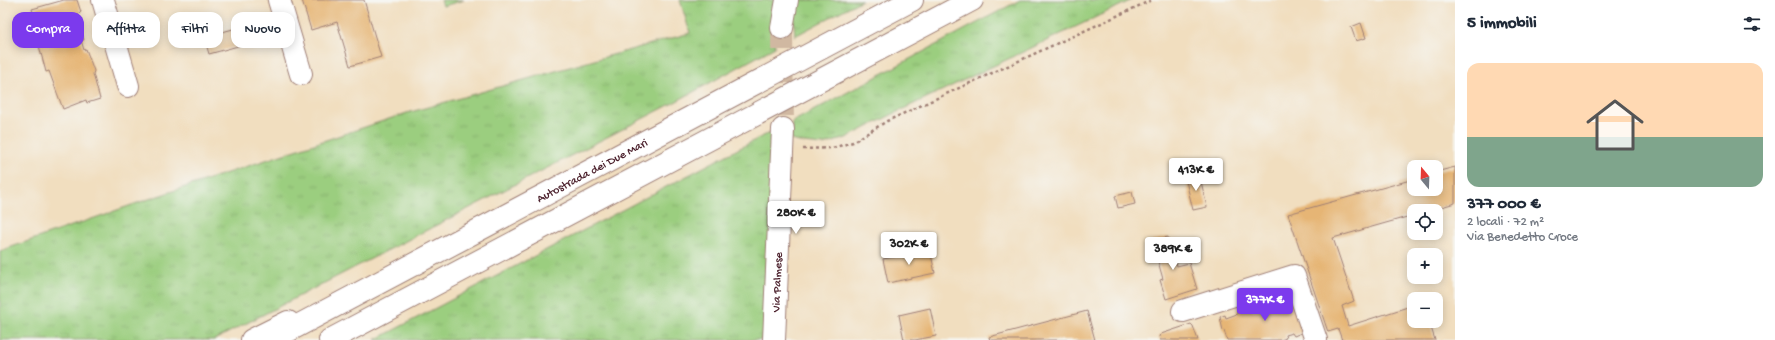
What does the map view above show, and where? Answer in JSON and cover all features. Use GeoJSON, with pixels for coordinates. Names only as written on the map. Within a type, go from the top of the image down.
{"type":"FeatureCollection","features":[{"type":"Feature","properties":{"kind":"main road"},"geometry":{"type":"LineString","coordinates":[[103,0],[128,86]]}},
{"type":"Feature","properties":{"kind":"main road"},"geometry":{"type":"LineString","coordinates":[[279,0],[301,74]]}},
{"type":"Feature","properties":{"kind":"main road"},"geometry":{"type":"LineString","coordinates":[[782,28],[787,0]]}},
{"type":"Feature","properties":{"kind":"main road","name":"Autostrada dei Due Mari"},"geometry":{"type":"LineString","coordinates":[[271,340],[912,0]]}},
{"type":"Feature","properties":{"kind":"main road"},"geometry":{"type":"LineString","coordinates":[[330,340],[972,0]]}},
{"type":"Feature","properties":{"kind":"main road","name":"Via Palmese"},"geometry":{"type":"LineString","coordinates":[[774,340],[782,139]]}},
{"type":"Feature","properties":{"kind":"main road"},"geometry":{"type":"LineString","coordinates":[[347,340],[578,209]]}},
{"type":"Feature","properties":{"kind":"main road"},"geometry":{"type":"LineString","coordinates":[[252,340],[492,222]]}},
{"type":"Feature","properties":{"kind":"main road"},"geometry":{"type":"LineString","coordinates":[[1183,311],[1294,276],[1316,340]]}},
{"type":"Feature","properties":{"kind":"path"},"geometry":{"type":"LineString","coordinates":[[782,139],[832,148],[853,142],[887,122],[1152,0]]}},
{"type":"Feature","properties":{"kind":"green space"},"geometry":{"type":"Polygon","coordinates":[[[441,0],[464,0],[443,6],[441,0]]]}},
{"type":"Feature","properties":{"kind":"green space"},"geometry":{"type":"Polygon","coordinates":[[[680,0],[776,0],[772,11],[775,47],[675,102],[214,340],[0,340],[0,251],[149,199],[407,113],[690,33],[680,0]]]}},
{"type":"Feature","properties":{"kind":"green space"},"geometry":{"type":"Polygon","coordinates":[[[796,0],[862,0],[795,36],[793,13],[796,0]]]}},
{"type":"Feature","properties":{"kind":"green space"},"geometry":{"type":"Polygon","coordinates":[[[1020,0],[1132,0],[899,111],[846,138],[823,145],[791,140],[792,122],[1020,0]]]}},
{"type":"Feature","properties":{"kind":"green space"},"geometry":{"type":"Polygon","coordinates":[[[774,131],[767,340],[375,340],[759,138],[774,131]]]}},
{"type":"Feature","properties":{"kind":"building"},"geometry":{"type":"Polygon","coordinates":[[[64,0],[77,0],[81,12],[33,12],[32,9],[64,0]]]}},
{"type":"Feature","properties":{"kind":"building"},"geometry":{"type":"Polygon","coordinates":[[[302,0],[364,0],[381,57],[350,66],[337,22],[311,30],[302,0]]]}},
{"type":"Feature","properties":{"kind":"building"},"geometry":{"type":"Polygon","coordinates":[[[1361,23],[1366,38],[1356,41],[1351,27],[1361,23]]]}},
{"type":"Feature","properties":{"kind":"building"},"geometry":{"type":"Polygon","coordinates":[[[231,30],[231,48],[209,54],[207,48],[223,48],[223,32],[231,30]]]}},
{"type":"Feature","properties":{"kind":"building"},"geometry":{"type":"Polygon","coordinates":[[[40,48],[86,49],[94,71],[93,74],[100,99],[87,103],[86,100],[63,109],[49,71],[46,72],[40,48]]]}},
{"type":"Feature","properties":{"kind":"building"},"geometry":{"type":"Polygon","coordinates":[[[1455,167],[1455,203],[1443,207],[1443,204],[1407,204],[1407,217],[1333,238],[1354,301],[1342,306],[1348,326],[1407,307],[1407,328],[1431,328],[1435,340],[1342,340],[1338,329],[1328,332],[1288,214],[1407,181],[1407,196],[1443,196],[1443,170],[1455,167]]]}},
{"type":"Feature","properties":{"kind":"building"},"geometry":{"type":"Polygon","coordinates":[[[1199,173],[1207,207],[1193,210],[1185,177],[1199,173]]]}},
{"type":"Feature","properties":{"kind":"building"},"geometry":{"type":"Polygon","coordinates":[[[1132,192],[1135,204],[1118,208],[1115,196],[1132,192]]]}},
{"type":"Feature","properties":{"kind":"building"},"geometry":{"type":"Polygon","coordinates":[[[1168,237],[1177,266],[1189,263],[1197,289],[1166,299],[1160,280],[1163,279],[1151,241],[1168,237]]]}},
{"type":"Feature","properties":{"kind":"building"},"geometry":{"type":"Polygon","coordinates":[[[930,250],[935,273],[888,283],[883,259],[930,250]]]}},
{"type":"Feature","properties":{"kind":"building"},"geometry":{"type":"Polygon","coordinates":[[[1293,294],[1306,331],[1294,336],[1292,333],[1285,335],[1286,338],[1281,340],[1227,340],[1224,330],[1223,331],[1220,317],[1225,315],[1226,318],[1237,314],[1237,311],[1251,306],[1253,310],[1263,307],[1262,303],[1276,298],[1277,302],[1288,298],[1287,295],[1293,294]]]}},
{"type":"Feature","properties":{"kind":"building"},"geometry":{"type":"Polygon","coordinates":[[[930,308],[936,336],[915,340],[904,340],[899,315],[930,308]]]}},
{"type":"Feature","properties":{"kind":"building"},"geometry":{"type":"Polygon","coordinates":[[[1087,311],[1095,340],[990,340],[989,337],[1087,311]]]}},
{"type":"Feature","properties":{"kind":"building"},"geometry":{"type":"Polygon","coordinates":[[[1191,324],[1198,340],[1160,340],[1159,336],[1161,334],[1191,324]]]}},
{"type":"Feature","properties":{"kind":"tunnel"},"geometry":{"type":"LineString","coordinates":[[782,28],[783,129]]}}]}
